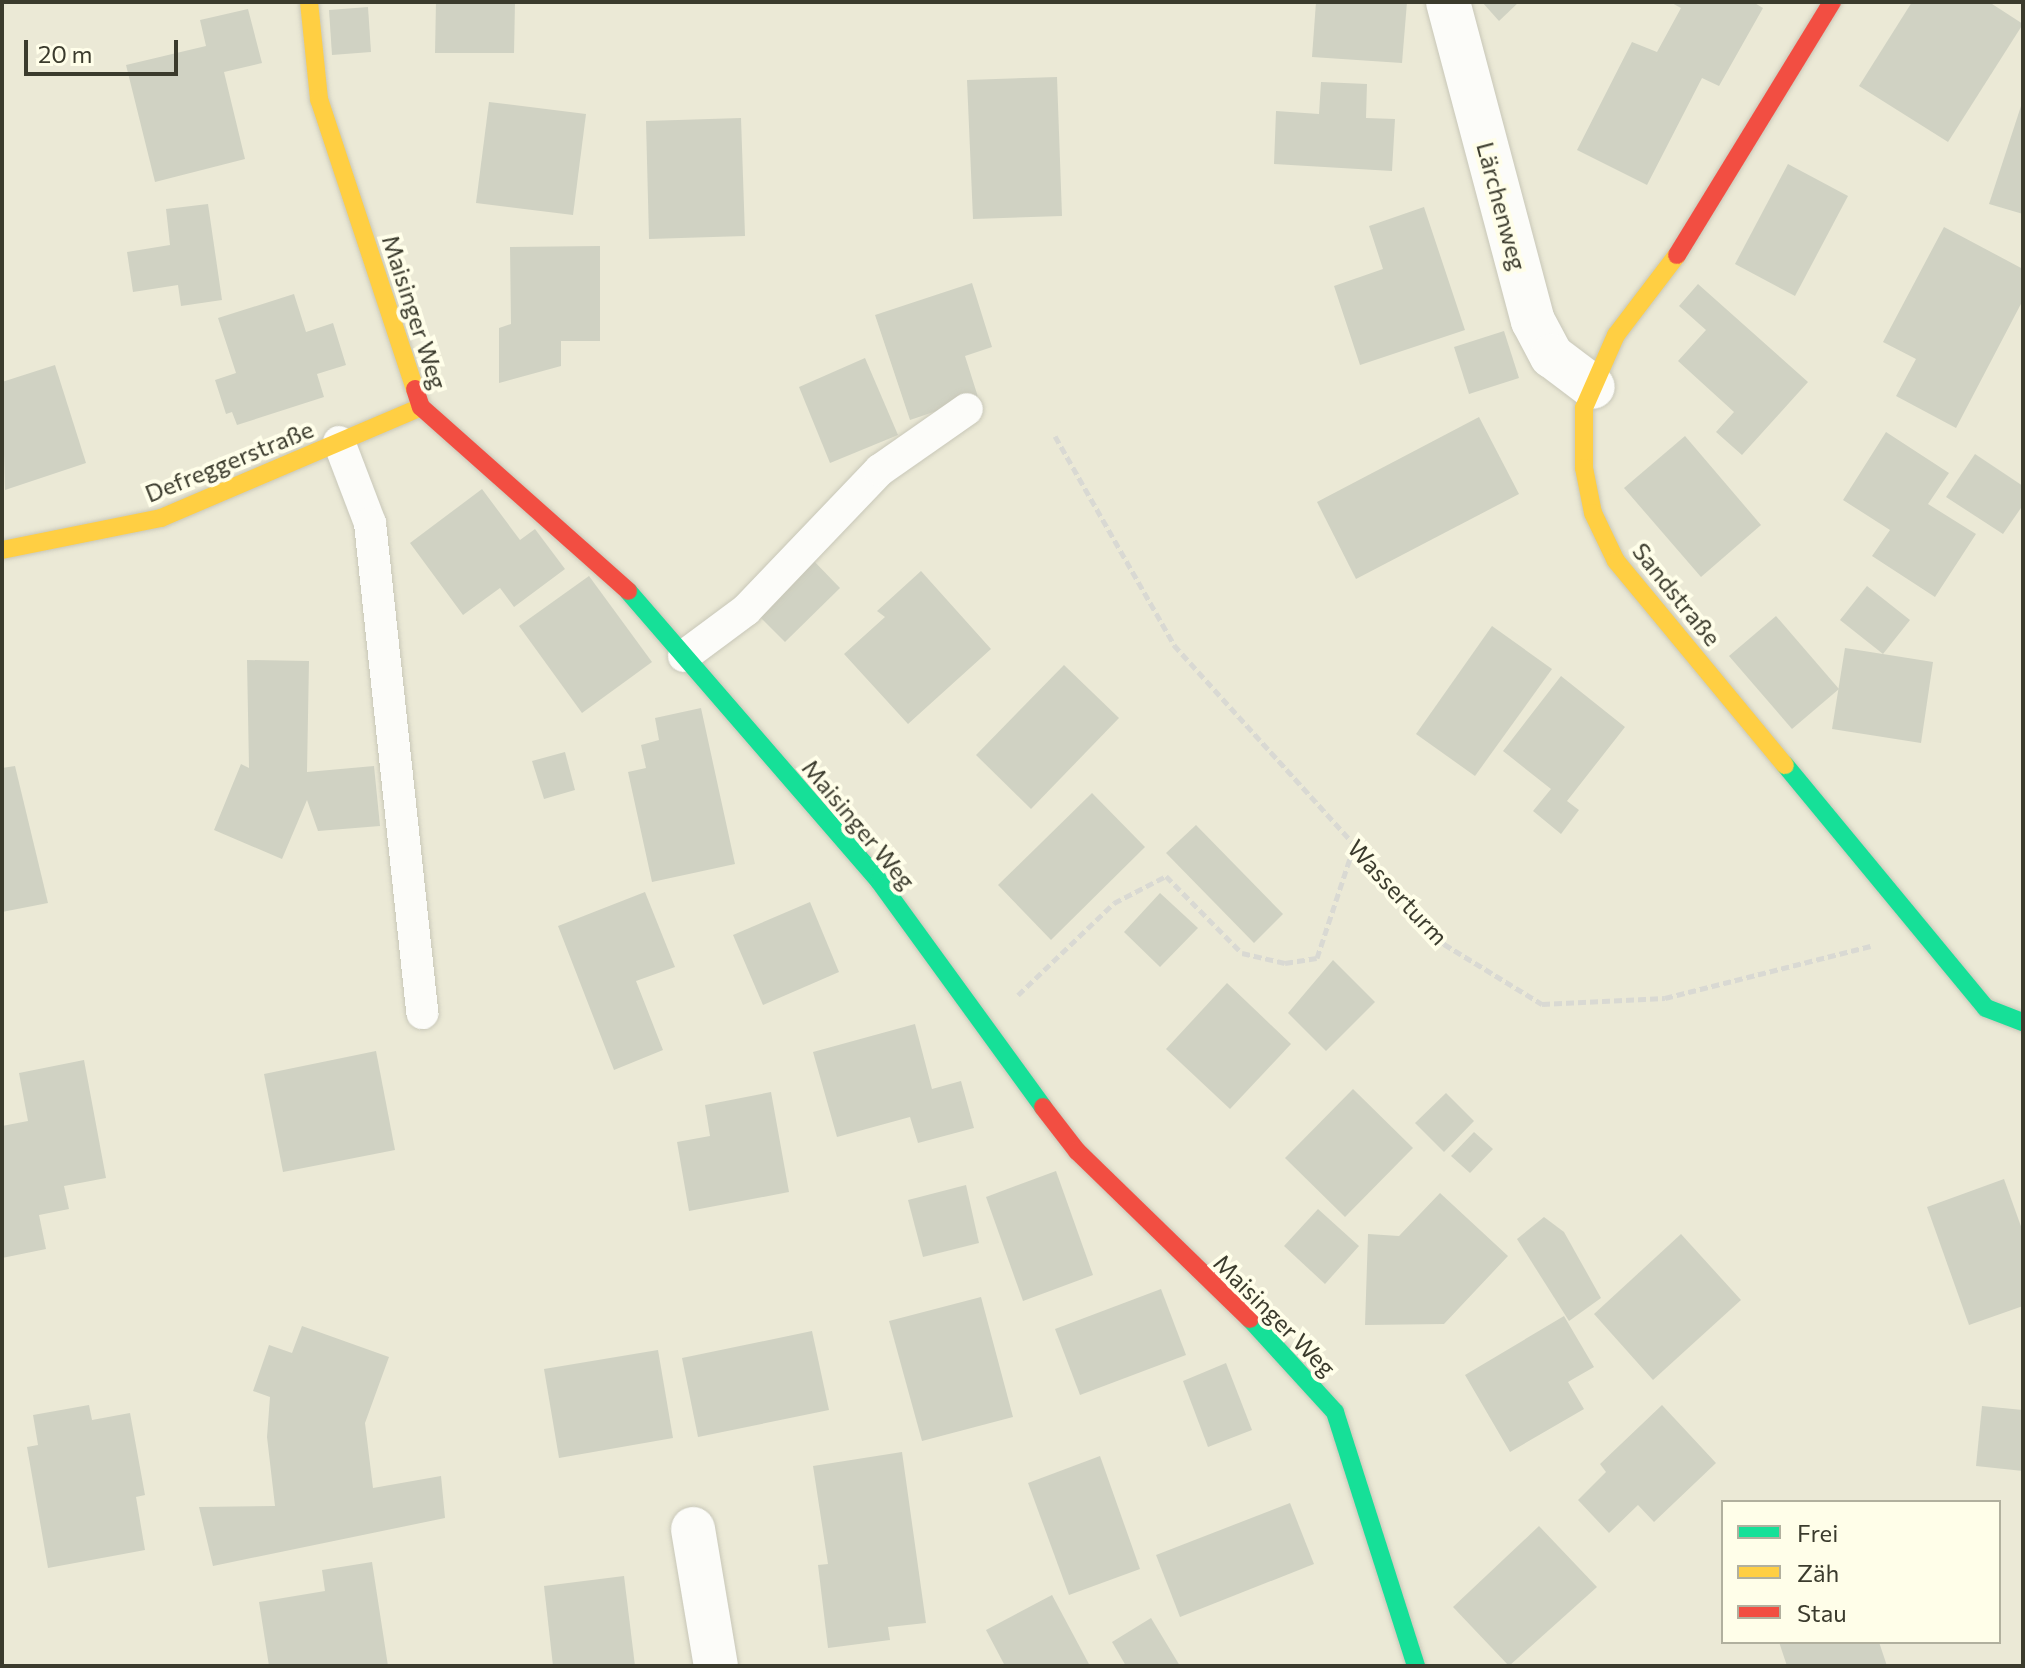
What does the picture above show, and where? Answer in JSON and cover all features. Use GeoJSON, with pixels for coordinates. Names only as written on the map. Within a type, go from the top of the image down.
{"type":"FeatureCollection","features":[{"type":"Feature","properties":{"kind":"street","name":"Maisinger Weg"},"geometry":{"type":"LineString","coordinates":[[309,2],[319,99],[421,407],[605,564],[879,881],[979,1026],[1077,1151],[1255,1323],[1335,1412],[1416,1666]]}},
{"type":"Feature","properties":{"kind":"street","name":"Lärchenweg"},"geometry":{"type":"LineString","coordinates":[[1448,2],[1533,321],[1552,356],[1593,387]]}},
{"type":"Feature","properties":{"kind":"street","name":"Sandstraße"},"geometry":{"type":"LineString","coordinates":[[1832,2],[1695,231],[1616,335],[1584,408],[1584,468],[1593,513],[1616,561],[1986,1008],[2023,1022]]}},
{"type":"Feature","properties":{"kind":"street","name":"Defreggerstraße"},"geometry":{"type":"LineString","coordinates":[[2,550],[161,518],[421,407]]}},
{"type":"Feature","properties":{"kind":"street"},"geometry":{"type":"LineString","coordinates":[[693,1529],[716,1666]]}},
{"type":"Feature","properties":{"kind":"lane"},"geometry":{"type":"LineString","coordinates":[[684,656],[746,610],[880,470],[967,409]]}},
{"type":"Feature","properties":{"kind":"lane"},"geometry":{"type":"LineString","coordinates":[[339,442],[370,523],[422,1013]]}},
{"type":"Feature","properties":{"kind":"path","name":"Wasserturm"},"geometry":{"type":"LineString","coordinates":[[1055,436],[1174,645],[1444,944],[1542,1004],[1665,998],[1799,968],[1922,930]]}},
{"type":"Feature","properties":{"kind":"path"},"geometry":{"type":"LineString","coordinates":[[979,1026],[1114,903],[1166,876],[1242,953],[1285,963],[1317,958],[1354,846]]}},
{"type":"Feature","properties":{"kind":"building"},"geometry":{"type":"Polygon","coordinates":[[[436,2],[515,2],[514,53],[435,53],[436,2]]]}},
{"type":"Feature","properties":{"kind":"building"},"geometry":{"type":"Polygon","coordinates":[[[1316,2],[1407,2],[1402,63],[1312,57],[1316,2]]]}},
{"type":"Feature","properties":{"kind":"building"},"geometry":{"type":"Polygon","coordinates":[[[1482,2],[1519,2],[1499,21],[1482,2]]]}},
{"type":"Feature","properties":{"kind":"building"},"geometry":{"type":"Polygon","coordinates":[[[1670,2],[1753,2],[1763,8],[1719,86],[1702,78],[1647,185],[1577,150],[1632,42],[1657,52],[1681,8],[1670,2]]]}},
{"type":"Feature","properties":{"kind":"building"},"geometry":{"type":"Polygon","coordinates":[[[1912,2],[1989,2],[2023,24],[1948,142],[1859,86],[1912,2]]]}},
{"type":"Feature","properties":{"kind":"building"},"geometry":{"type":"Polygon","coordinates":[[[368,7],[371,52],[332,55],[329,10],[368,7]]]}},
{"type":"Feature","properties":{"kind":"building"},"geometry":{"type":"Polygon","coordinates":[[[248,9],[262,63],[224,72],[245,159],[155,182],[126,65],[206,46],[200,20],[248,9]]]}},
{"type":"Feature","properties":{"kind":"building"},"geometry":{"type":"Polygon","coordinates":[[[1057,77],[1062,216],[973,219],[967,80],[1057,77]]]}},
{"type":"Feature","properties":{"kind":"building"},"geometry":{"type":"Polygon","coordinates":[[[1321,82],[1367,84],[1366,118],[1395,119],[1392,171],[1274,164],[1276,111],[1319,114],[1321,82]]]}},
{"type":"Feature","properties":{"kind":"building"},"geometry":{"type":"Polygon","coordinates":[[[489,102],[586,114],[573,215],[476,203],[489,102]]]}},
{"type":"Feature","properties":{"kind":"building"},"geometry":{"type":"Polygon","coordinates":[[[2023,103],[2023,214],[1989,204],[2023,103]]]}},
{"type":"Feature","properties":{"kind":"building"},"geometry":{"type":"Polygon","coordinates":[[[741,118],[745,236],[649,239],[646,121],[741,118]]]}},
{"type":"Feature","properties":{"kind":"building"},"geometry":{"type":"Polygon","coordinates":[[[1788,164],[1848,196],[1795,296],[1735,264],[1788,164]]]}},
{"type":"Feature","properties":{"kind":"building"},"geometry":{"type":"Polygon","coordinates":[[[208,204],[222,300],[181,306],[178,285],[133,292],[127,252],[170,245],[166,209],[208,204]]]}},
{"type":"Feature","properties":{"kind":"building"},"geometry":{"type":"Polygon","coordinates":[[[1424,207],[1465,330],[1360,365],[1334,286],[1383,269],[1369,226],[1424,207]]]}},
{"type":"Feature","properties":{"kind":"building"},"geometry":{"type":"Polygon","coordinates":[[[1944,227],[2023,269],[2023,300],[1956,428],[1896,396],[1916,359],[1883,342],[1944,227]]]}},
{"type":"Feature","properties":{"kind":"building"},"geometry":{"type":"Polygon","coordinates":[[[600,246],[600,341],[561,341],[561,366],[499,383],[499,328],[511,324],[510,247],[600,246]]]}},
{"type":"Feature","properties":{"kind":"building"},"geometry":{"type":"Polygon","coordinates":[[[972,283],[992,347],[965,356],[978,397],[910,420],[875,315],[972,283]]]}},
{"type":"Feature","properties":{"kind":"building"},"geometry":{"type":"Polygon","coordinates":[[[1698,284],[1808,382],[1742,455],[1716,432],[1734,412],[1678,361],[1706,330],[1679,306],[1698,284]]]}},
{"type":"Feature","properties":{"kind":"building"},"geometry":{"type":"Polygon","coordinates":[[[294,294],[306,332],[333,323],[346,365],[317,374],[324,397],[237,425],[232,412],[226,414],[215,380],[236,373],[218,318],[294,294]]]}},
{"type":"Feature","properties":{"kind":"building"},"geometry":{"type":"Polygon","coordinates":[[[1504,331],[1519,378],[1469,394],[1454,347],[1504,331]]]}},
{"type":"Feature","properties":{"kind":"building"},"geometry":{"type":"Polygon","coordinates":[[[865,358],[898,435],[830,463],[799,387],[865,358]]]}},
{"type":"Feature","properties":{"kind":"building"},"geometry":{"type":"Polygon","coordinates":[[[55,365],[86,463],[5,490],[2,382],[55,365]]]}},
{"type":"Feature","properties":{"kind":"building"},"geometry":{"type":"Polygon","coordinates":[[[1479,417],[1519,494],[1356,579],[1317,502],[1479,417]]]}},
{"type":"Feature","properties":{"kind":"building"},"geometry":{"type":"Polygon","coordinates":[[[1886,432],[1949,473],[1928,504],[1976,534],[1935,597],[1872,556],[1890,530],[1843,500],[1886,432]]]}},
{"type":"Feature","properties":{"kind":"building"},"geometry":{"type":"Polygon","coordinates":[[[1685,436],[1761,525],[1701,577],[1624,488],[1685,436]]]}},
{"type":"Feature","properties":{"kind":"building"},"geometry":{"type":"Polygon","coordinates":[[[1975,454],[2023,486],[2023,505],[2003,534],[1946,497],[1975,454]]]}},
{"type":"Feature","properties":{"kind":"building"},"geometry":{"type":"Polygon","coordinates":[[[482,489],[520,540],[535,529],[565,569],[514,607],[500,588],[463,615],[410,543],[482,489]]]}},
{"type":"Feature","properties":{"kind":"building"},"geometry":{"type":"Polygon","coordinates":[[[810,557],[840,588],[785,642],[754,611],[810,557]]]}},
{"type":"Feature","properties":{"kind":"building"},"geometry":{"type":"Polygon","coordinates":[[[921,571],[991,649],[908,724],[844,654],[885,617],[877,611],[921,571]]]}},
{"type":"Feature","properties":{"kind":"building"},"geometry":{"type":"Polygon","coordinates":[[[589,576],[652,662],[582,713],[519,626],[589,576]]]}},
{"type":"Feature","properties":{"kind":"building"},"geometry":{"type":"Polygon","coordinates":[[[1867,586],[1910,620],[1883,654],[1840,620],[1867,586]]]}},
{"type":"Feature","properties":{"kind":"building"},"geometry":{"type":"Polygon","coordinates":[[[1776,616],[1839,689],[1792,729],[1729,656],[1776,616]]]}},
{"type":"Feature","properties":{"kind":"building"},"geometry":{"type":"Polygon","coordinates":[[[1492,626],[1552,669],[1475,776],[1416,734],[1492,626]]]}},
{"type":"Feature","properties":{"kind":"building"},"geometry":{"type":"Polygon","coordinates":[[[1845,648],[1933,662],[1921,743],[1832,729],[1845,648]]]}},
{"type":"Feature","properties":{"kind":"building"},"geometry":{"type":"Polygon","coordinates":[[[247,660],[309,661],[307,772],[374,766],[380,826],[318,831],[307,800],[282,859],[214,830],[241,764],[249,768],[247,660]]]}},
{"type":"Feature","properties":{"kind":"building"},"geometry":{"type":"Polygon","coordinates":[[[1064,665],[1119,718],[1031,809],[976,755],[1064,665]]]}},
{"type":"Feature","properties":{"kind":"building"},"geometry":{"type":"Polygon","coordinates":[[[1561,676],[1625,727],[1567,801],[1579,810],[1561,834],[1533,811],[1551,789],[1503,751],[1561,676]]]}},
{"type":"Feature","properties":{"kind":"building"},"geometry":{"type":"Polygon","coordinates":[[[701,708],[735,864],[652,882],[628,772],[646,768],[641,745],[659,740],[655,718],[701,708]]]}},
{"type":"Feature","properties":{"kind":"building"},"geometry":{"type":"Polygon","coordinates":[[[565,752],[575,790],[544,799],[532,761],[565,752]]]}},
{"type":"Feature","properties":{"kind":"building"},"geometry":{"type":"Polygon","coordinates":[[[15,766],[48,903],[2,912],[2,768],[15,766]]]}},
{"type":"Feature","properties":{"kind":"building"},"geometry":{"type":"Polygon","coordinates":[[[1092,793],[1145,847],[1051,940],[998,885],[1092,793]]]}},
{"type":"Feature","properties":{"kind":"building"},"geometry":{"type":"Polygon","coordinates":[[[1196,825],[1283,914],[1254,943],[1166,853],[1196,825]]]}},
{"type":"Feature","properties":{"kind":"building"},"geometry":{"type":"Polygon","coordinates":[[[645,892],[675,967],[636,981],[663,1050],[614,1070],[558,926],[645,892]]]}},
{"type":"Feature","properties":{"kind":"building"},"geometry":{"type":"Polygon","coordinates":[[[1160,893],[1198,928],[1160,967],[1124,932],[1160,893]]]}},
{"type":"Feature","properties":{"kind":"building"},"geometry":{"type":"Polygon","coordinates":[[[810,902],[839,972],[763,1005],[733,935],[810,902]]]}},
{"type":"Feature","properties":{"kind":"building"},"geometry":{"type":"Polygon","coordinates":[[[1333,960],[1375,1002],[1326,1051],[1288,1013],[1333,960]]]}},
{"type":"Feature","properties":{"kind":"building"},"geometry":{"type":"Polygon","coordinates":[[[1227,983],[1291,1044],[1230,1109],[1166,1049],[1227,983]]]}},
{"type":"Feature","properties":{"kind":"building"},"geometry":{"type":"Polygon","coordinates":[[[915,1024],[932,1089],[961,1081],[974,1128],[918,1143],[910,1117],[837,1137],[813,1052],[915,1024]]]}},
{"type":"Feature","properties":{"kind":"building"},"geometry":{"type":"Polygon","coordinates":[[[376,1051],[395,1150],[283,1172],[264,1074],[376,1051]]]}},
{"type":"Feature","properties":{"kind":"building"},"geometry":{"type":"Polygon","coordinates":[[[84,1060],[106,1178],[64,1186],[69,1209],[39,1215],[46,1249],[2,1258],[2,1126],[28,1121],[19,1073],[84,1060]]]}},
{"type":"Feature","properties":{"kind":"building"},"geometry":{"type":"Polygon","coordinates":[[[1353,1089],[1413,1148],[1345,1217],[1285,1158],[1353,1089]]]}},
{"type":"Feature","properties":{"kind":"building"},"geometry":{"type":"Polygon","coordinates":[[[771,1092],[789,1192],[689,1211],[677,1142],[710,1136],[705,1105],[771,1092]]]}},
{"type":"Feature","properties":{"kind":"building"},"geometry":{"type":"Polygon","coordinates":[[[1446,1093],[1474,1121],[1444,1152],[1415,1123],[1446,1093]]]}},
{"type":"Feature","properties":{"kind":"building"},"geometry":{"type":"Polygon","coordinates":[[[1474,1132],[1493,1149],[1470,1173],[1451,1156],[1474,1132]]]}},
{"type":"Feature","properties":{"kind":"building"},"geometry":{"type":"Polygon","coordinates":[[[1056,1171],[1093,1275],[1023,1301],[986,1197],[1056,1171]]]}},
{"type":"Feature","properties":{"kind":"building"},"geometry":{"type":"Polygon","coordinates":[[[2004,1179],[2023,1232],[2023,1306],[1969,1325],[1927,1207],[2004,1179]]]}},
{"type":"Feature","properties":{"kind":"building"},"geometry":{"type":"Polygon","coordinates":[[[966,1185],[979,1243],[923,1257],[908,1200],[966,1185]]]}},
{"type":"Feature","properties":{"kind":"building"},"geometry":{"type":"Polygon","coordinates":[[[1440,1193],[1508,1256],[1444,1324],[1365,1325],[1368,1234],[1399,1236],[1440,1193]]]}},
{"type":"Feature","properties":{"kind":"building"},"geometry":{"type":"Polygon","coordinates":[[[1318,1209],[1359,1246],[1325,1284],[1284,1246],[1318,1209]]]}},
{"type":"Feature","properties":{"kind":"building"},"geometry":{"type":"Polygon","coordinates":[[[1544,1217],[1564,1232],[1601,1298],[1569,1321],[1517,1239],[1544,1217]]]}},
{"type":"Feature","properties":{"kind":"building"},"geometry":{"type":"Polygon","coordinates":[[[1681,1234],[1741,1300],[1653,1380],[1594,1314],[1681,1234]]]}},
{"type":"Feature","properties":{"kind":"building"},"geometry":{"type":"Polygon","coordinates":[[[1161,1289],[1186,1355],[1080,1395],[1055,1329],[1161,1289]]]}},
{"type":"Feature","properties":{"kind":"building"},"geometry":{"type":"Polygon","coordinates":[[[981,1297],[1013,1417],[922,1441],[889,1321],[981,1297]]]}},
{"type":"Feature","properties":{"kind":"building"},"geometry":{"type":"Polygon","coordinates":[[[1564,1316],[1594,1367],[1568,1382],[1584,1409],[1510,1452],[1465,1375],[1564,1316]]]}},
{"type":"Feature","properties":{"kind":"building"},"geometry":{"type":"Polygon","coordinates":[[[302,1326],[389,1357],[365,1423],[373,1488],[441,1476],[445,1518],[213,1566],[199,1507],[275,1506],[267,1437],[270,1397],[253,1391],[269,1345],[292,1353],[302,1326]]]}},
{"type":"Feature","properties":{"kind":"building"},"geometry":{"type":"Polygon","coordinates":[[[812,1331],[829,1410],[698,1437],[682,1358],[812,1331]]]}},
{"type":"Feature","properties":{"kind":"building"},"geometry":{"type":"Polygon","coordinates":[[[658,1350],[673,1438],[559,1458],[544,1369],[658,1350]]]}},
{"type":"Feature","properties":{"kind":"building"},"geometry":{"type":"Polygon","coordinates":[[[1226,1363],[1252,1430],[1208,1447],[1183,1381],[1226,1363]]]}},
{"type":"Feature","properties":{"kind":"building"},"geometry":{"type":"Polygon","coordinates":[[[89,1405],[92,1420],[130,1413],[145,1495],[136,1497],[145,1550],[48,1568],[27,1447],[38,1445],[33,1415],[89,1405]]]}},
{"type":"Feature","properties":{"kind":"building"},"geometry":{"type":"Polygon","coordinates":[[[1662,1405],[1716,1463],[1654,1522],[1638,1505],[1609,1533],[1578,1500],[1606,1472],[1600,1464],[1662,1405]]]}},
{"type":"Feature","properties":{"kind":"building"},"geometry":{"type":"Polygon","coordinates":[[[1982,1406],[2023,1410],[2023,1471],[1976,1466],[1982,1406]]]}},
{"type":"Feature","properties":{"kind":"building"},"geometry":{"type":"Polygon","coordinates":[[[902,1452],[926,1623],[888,1627],[890,1640],[828,1648],[818,1565],[828,1564],[813,1466],[902,1452]]]}},
{"type":"Feature","properties":{"kind":"building"},"geometry":{"type":"Polygon","coordinates":[[[1100,1456],[1140,1569],[1069,1595],[1028,1483],[1100,1456]]]}},
{"type":"Feature","properties":{"kind":"building"},"geometry":{"type":"Polygon","coordinates":[[[1290,1503],[1314,1564],[1180,1617],[1156,1555],[1290,1503]]]}},
{"type":"Feature","properties":{"kind":"building"},"geometry":{"type":"Polygon","coordinates":[[[1539,1526],[1597,1587],[1509,1666],[1453,1607],[1539,1526]]]}},
{"type":"Feature","properties":{"kind":"building"},"geometry":{"type":"Polygon","coordinates":[[[372,1562],[388,1666],[269,1666],[259,1602],[325,1591],[322,1570],[372,1562]]]}},
{"type":"Feature","properties":{"kind":"building"},"geometry":{"type":"Polygon","coordinates":[[[624,1576],[635,1666],[553,1666],[544,1586],[624,1576]]]}},
{"type":"Feature","properties":{"kind":"building"},"geometry":{"type":"Polygon","coordinates":[[[1052,1595],[1090,1666],[1005,1666],[986,1630],[1052,1595]]]}},
{"type":"Feature","properties":{"kind":"building"},"geometry":{"type":"Polygon","coordinates":[[[1151,1618],[1180,1666],[1126,1666],[1112,1642],[1151,1618]]]}},
{"type":"Feature","properties":{"kind":"building"},"geometry":{"type":"Polygon","coordinates":[[[1780,1644],[1880,1644],[1887,1666],[1787,1666],[1780,1644]]]}},
{"type":"Feature","properties":{"kind":"traffic: fast"},"geometry":{"type":"LineString","coordinates":[[628,591],[879,881],[1043,1107]]}},
{"type":"Feature","properties":{"kind":"traffic: fast"},"geometry":{"type":"LineString","coordinates":[[1785,765],[1986,1008],[2023,1022]]}},
{"type":"Feature","properties":{"kind":"traffic: fast"},"geometry":{"type":"LineString","coordinates":[[1250,1319],[1335,1412],[1416,1666]]}},
{"type":"Feature","properties":{"kind":"traffic: slow"},"geometry":{"type":"LineString","coordinates":[[309,2],[319,99],[415,389]]}},
{"type":"Feature","properties":{"kind":"traffic: slow"},"geometry":{"type":"LineString","coordinates":[[1677,255],[1616,335],[1584,408],[1584,468],[1593,513],[1616,561],[1785,765]]}},
{"type":"Feature","properties":{"kind":"traffic: slow"},"geometry":{"type":"LineString","coordinates":[[2,550],[161,518],[421,407]]}},
{"type":"Feature","properties":{"kind":"traffic: jam"},"geometry":{"type":"LineString","coordinates":[[1677,255],[1832,2]]}},
{"type":"Feature","properties":{"kind":"traffic: jam"},"geometry":{"type":"LineString","coordinates":[[415,389],[421,407],[628,591]]}},
{"type":"Feature","properties":{"kind":"traffic: jam"},"geometry":{"type":"LineString","coordinates":[[1043,1107],[1077,1151],[1250,1319]]}}]}
